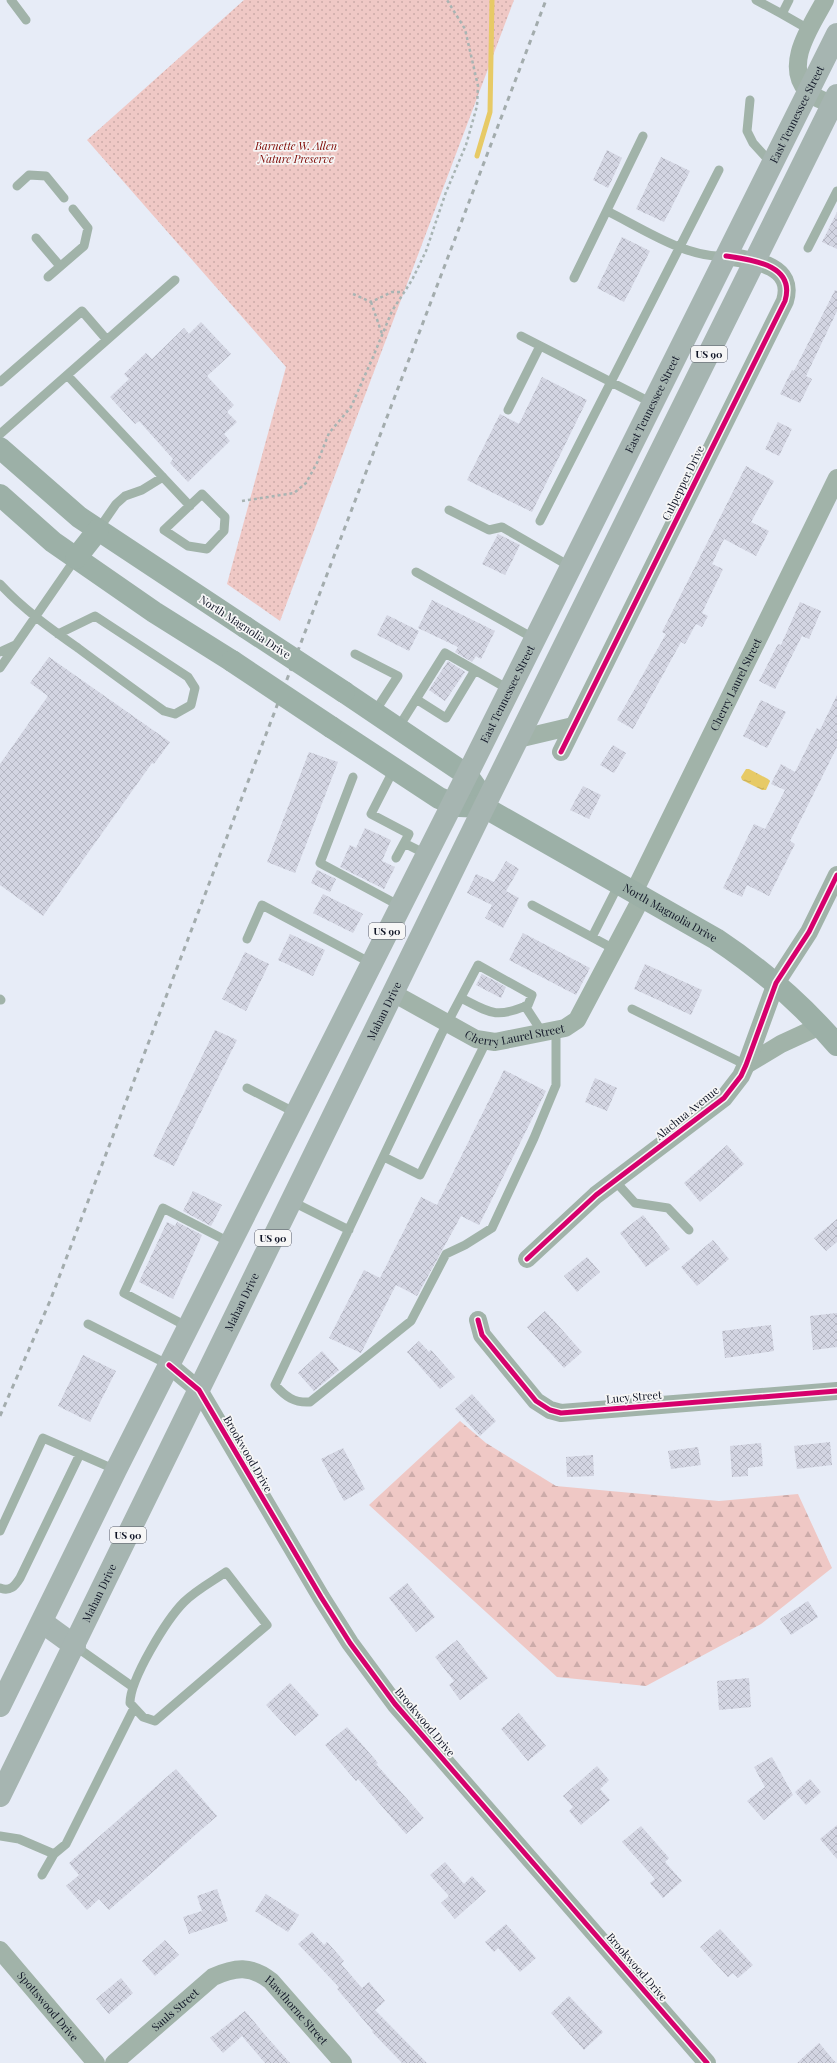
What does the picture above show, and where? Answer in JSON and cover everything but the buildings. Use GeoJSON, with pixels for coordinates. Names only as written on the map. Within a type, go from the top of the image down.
{"type":"FeatureCollection","features":[{"type":"Feature","properties":{"kind":"main road","name":"East Tennessee Street"},"geometry":{"type":"LineString","coordinates":[[467,775],[837,34]]}},
{"type":"Feature","properties":{"kind":"main road","name":"US 90"},"geometry":{"type":"LineString","coordinates":[[484,807],[754,261],[835,102]]}},
{"type":"Feature","properties":{"kind":"main road"},"geometry":{"type":"LineString","coordinates":[[652,403],[658,412],[663,447]]}},
{"type":"Feature","properties":{"kind":"main road","name":"North Magnolia Drive"},"geometry":{"type":"LineString","coordinates":[[0,448],[79,517],[467,775],[477,789],[484,807]]}},
{"type":"Feature","properties":{"kind":"main road","name":"North Magnolia Drive"},"geometry":{"type":"LineString","coordinates":[[0,495],[53,542],[76,558],[154,612],[394,769],[451,804],[467,807],[484,807],[716,939],[744,958],[776,983],[820,1026],[837,1045]]}},
{"type":"Feature","properties":{"kind":"main road"},"geometry":{"type":"LineString","coordinates":[[76,558],[98,530]]}},
{"type":"Feature","properties":{"kind":"main road","name":"US 90"},"geometry":{"type":"LineString","coordinates":[[0,1706],[116,1470],[451,804],[467,775]]}},
{"type":"Feature","properties":{"kind":"main road","name":"Mahan Drive"},"geometry":{"type":"LineString","coordinates":[[0,1796],[484,807]]}},
{"type":"Feature","properties":{"kind":"main road"},"geometry":{"type":"LineString","coordinates":[[259,1186],[291,1201]]}},
{"type":"Feature","properties":{"kind":"main road"},"geometry":{"type":"LineString","coordinates":[[42,1622],[74,1646]]}},
{"type":"Feature","properties":{"kind":"street"},"geometry":{"type":"LineString","coordinates":[[825,0],[800,51],[798,61],[801,80],[808,92],[835,102]]}},
{"type":"Feature","properties":{"kind":"street","name":"Culpepper Drive"},"geometry":{"type":"LineString","coordinates":[[561,752],[785,301],[786,286],[783,277],[768,265],[726,256]]}},
{"type":"Feature","properties":{"kind":"street","name":"Cherry Laurel Street"},"geometry":{"type":"LineString","coordinates":[[393,993],[476,1039],[486,1042],[495,1042],[570,1026],[577,1020],[614,949],[632,891],[837,478]]}},
{"type":"Feature","properties":{"kind":"street"},"geometry":{"type":"LineString","coordinates":[[518,739],[574,726]]}},
{"type":"Feature","properties":{"kind":"street","name":"Alachua Avenue"},"geometry":{"type":"LineString","coordinates":[[527,1259],[570,1218],[615,1181],[724,1098],[741,1076],[746,1065],[776,983],[809,932],[837,875]]}},
{"type":"Feature","properties":{"kind":"street","name":"Alachua Avenue"},"geometry":{"type":"LineString","coordinates":[[746,1065],[781,1044],[820,1026]]}},
{"type":"Feature","properties":{"kind":"street","name":"Lucy Street"},"geometry":{"type":"LineString","coordinates":[[478,1320],[482,1335],[536,1401],[550,1410],[561,1413],[837,1391]]}},
{"type":"Feature","properties":{"kind":"street","name":"Brookwood Drive"},"geometry":{"type":"LineString","coordinates":[[169,1365],[199,1390],[320,1597],[350,1643],[395,1704],[707,2063]]}},
{"type":"Feature","properties":{"kind":"street","name":"Spottswood Drive"},"geometry":{"type":"LineString","coordinates":[[0,1950],[96,2063]]}},
{"type":"Feature","properties":{"kind":"street","name":"Sauls Street"},"geometry":{"type":"LineString","coordinates":[[114,2063],[213,1977],[229,1970],[243,1968]]}},
{"type":"Feature","properties":{"kind":"street","name":"Hawthorne Street"},"geometry":{"type":"LineString","coordinates":[[243,1968],[263,1975],[271,1981],[343,2063]]}},
{"type":"Feature","properties":{"kind":"lane"},"geometry":{"type":"LineString","coordinates":[[11,0],[26,20]]}},
{"type":"Feature","properties":{"kind":"lane"},"geometry":{"type":"LineString","coordinates":[[756,0],[810,30]]}},
{"type":"Feature","properties":{"kind":"lane"},"geometry":{"type":"LineString","coordinates":[[782,14],[789,0]]}},
{"type":"Feature","properties":{"kind":"lane"},"geometry":{"type":"LineString","coordinates":[[750,100],[747,132],[753,143],[772,164]]}},
{"type":"Feature","properties":{"kind":"lane"},"geometry":{"type":"LineString","coordinates":[[574,278],[643,136]]}},
{"type":"Feature","properties":{"kind":"lane"},"geometry":{"type":"LineString","coordinates":[[540,521],[719,170]]}},
{"type":"Feature","properties":{"kind":"lane"},"geometry":{"type":"LineString","coordinates":[[17,186],[29,175],[46,176],[64,198]]}},
{"type":"Feature","properties":{"kind":"lane"},"geometry":{"type":"LineString","coordinates":[[808,248],[837,191]]}},
{"type":"Feature","properties":{"kind":"lane"},"geometry":{"type":"LineString","coordinates":[[48,277],[84,246],[88,228],[73,209]]}},
{"type":"Feature","properties":{"kind":"lane"},"geometry":{"type":"LineString","coordinates":[[607,210],[680,247],[711,257],[726,256]]}},
{"type":"Feature","properties":{"kind":"lane"},"geometry":{"type":"LineString","coordinates":[[36,238],[60,266]]}},
{"type":"Feature","properties":{"kind":"lane"},"geometry":{"type":"LineString","coordinates":[[0,434],[175,280]]}},
{"type":"Feature","properties":{"kind":"lane"},"geometry":{"type":"LineString","coordinates":[[0,382],[82,311],[108,340]]}},
{"type":"Feature","properties":{"kind":"lane"},"geometry":{"type":"LineString","coordinates":[[521,336],[652,403]]}},
{"type":"Feature","properties":{"kind":"lane"},"geometry":{"type":"LineString","coordinates":[[508,410],[540,346]]}},
{"type":"Feature","properties":{"kind":"lane"},"geometry":{"type":"LineString","coordinates":[[67,375],[190,506]]}},
{"type":"Feature","properties":{"kind":"lane"},"geometry":{"type":"LineString","coordinates":[[98,530],[116,504],[125,496],[142,490],[163,477]]}},
{"type":"Feature","properties":{"kind":"lane"},"geometry":{"type":"LineString","coordinates":[[202,494],[225,517],[224,531],[207,549],[188,546],[164,530],[190,506],[202,494]]}},
{"type":"Feature","properties":{"kind":"lane"},"geometry":{"type":"LineString","coordinates":[[449,510],[489,530],[502,528],[571,567]]}},
{"type":"Feature","properties":{"kind":"lane"},"geometry":{"type":"LineString","coordinates":[[0,668],[76,558]]}},
{"type":"Feature","properties":{"kind":"lane"},"geometry":{"type":"LineString","coordinates":[[416,572],[535,639]]}},
{"type":"Feature","properties":{"kind":"lane"},"geometry":{"type":"LineString","coordinates":[[0,584],[35,617],[58,634],[164,711],[175,714],[191,705],[195,688],[188,677],[95,616],[58,634]]}},
{"type":"Feature","properties":{"kind":"lane"},"geometry":{"type":"LineString","coordinates":[[0,652],[16,644]]}},
{"type":"Feature","properties":{"kind":"lane"},"geometry":{"type":"LineString","coordinates":[[398,728],[446,653],[510,690]]}},
{"type":"Feature","properties":{"kind":"lane"},"geometry":{"type":"LineString","coordinates":[[355,654],[398,676],[374,713]]}},
{"type":"Feature","properties":{"kind":"lane"},"geometry":{"type":"LineString","coordinates":[[416,699],[446,718],[475,670]]}},
{"type":"Feature","properties":{"kind":"lane"},"geometry":{"type":"LineString","coordinates":[[394,769],[371,814],[409,834],[396,858]]}},
{"type":"Feature","properties":{"kind":"lane"},"geometry":{"type":"LineString","coordinates":[[352,777],[320,863],[400,906]]}},
{"type":"Feature","properties":{"kind":"lane"},"geometry":{"type":"LineString","coordinates":[[404,843],[426,854]]}},
{"type":"Feature","properties":{"kind":"lane"},"geometry":{"type":"LineString","coordinates":[[592,937],[632,891]]}},
{"type":"Feature","properties":{"kind":"lane"},"geometry":{"type":"LineString","coordinates":[[532,905],[614,949]]}},
{"type":"Feature","properties":{"kind":"lane"},"geometry":{"type":"LineString","coordinates":[[247,939],[262,906],[372,963]]}},
{"type":"Feature","properties":{"kind":"lane"},"geometry":{"type":"LineString","coordinates":[[461,998],[490,1013],[506,1014],[524,1006],[528,1005],[532,995],[478,965],[447,1023],[350,1230],[275,1385],[286,1398],[300,1403],[310,1402],[411,1321],[446,1254],[465,1245],[492,1228],[534,1138],[556,1085],[549,1031],[524,1006]]}},
{"type":"Feature","properties":{"kind":"lane"},"geometry":{"type":"LineString","coordinates":[[632,1009],[746,1065]]}},
{"type":"Feature","properties":{"kind":"lane"},"geometry":{"type":"LineString","coordinates":[[384,1157],[420,1175],[486,1042]]}},
{"type":"Feature","properties":{"kind":"lane"},"geometry":{"type":"LineString","coordinates":[[247,1088],[296,1113]]}},
{"type":"Feature","properties":{"kind":"lane"},"geometry":{"type":"LineString","coordinates":[[615,1181],[635,1203],[668,1208],[688,1230]]}},
{"type":"Feature","properties":{"kind":"lane"},"geometry":{"type":"LineString","coordinates":[[291,1201],[350,1230]]}},
{"type":"Feature","properties":{"kind":"lane"},"geometry":{"type":"LineString","coordinates":[[188,1327],[124,1293],[163,1208],[231,1243]]}},
{"type":"Feature","properties":{"kind":"lane"},"geometry":{"type":"LineString","coordinates":[[88,1324],[169,1365]]}},
{"type":"Feature","properties":{"kind":"lane"},"geometry":{"type":"LineString","coordinates":[[0,1531],[43,1438],[116,1470]]}},
{"type":"Feature","properties":{"kind":"lane"},"geometry":{"type":"LineString","coordinates":[[0,1588],[8,1590],[20,1578],[80,1454]]}},
{"type":"Feature","properties":{"kind":"lane"},"geometry":{"type":"LineString","coordinates":[[226,1572],[267,1626],[155,1721],[143,1717],[134,1708],[130,1703],[136,1678],[165,1627],[184,1602],[226,1572]]}},
{"type":"Feature","properties":{"kind":"lane"},"geometry":{"type":"LineString","coordinates":[[74,1646],[133,1687]]}},
{"type":"Feature","properties":{"kind":"lane"},"geometry":{"type":"LineString","coordinates":[[42,1875],[54,1854],[66,1844],[134,1708]]}},
{"type":"Feature","properties":{"kind":"lane"},"geometry":{"type":"LineString","coordinates":[[0,1836],[18,1839],[54,1854]]}},
{"type":"Feature","properties":{"kind":"path"},"geometry":{"type":"LineString","coordinates":[[242,501],[294,493],[306,483],[318,461],[330,433],[350,407],[392,311],[405,292],[426,251],[446,192],[466,145],[477,106],[478,86],[465,29],[447,0]]}},
{"type":"Feature","properties":{"kind":"path"},"geometry":{"type":"LineString","coordinates":[[371,302],[392,292],[405,292]]}},
{"type":"Feature","properties":{"kind":"path"},"geometry":{"type":"LineString","coordinates":[[353,294],[371,302],[382,335]]}},
{"type":"Feature","properties":{"kind":"green space","name":"Barnette W. Allen Nature Preserve"},"geometry":{"type":"Polygon","coordinates":[[[244,0],[514,0],[280,621],[227,584],[286,367],[87,140],[244,0]]]}},
{"type":"Feature","properties":{"kind":"green space"},"geometry":{"type":"Polygon","coordinates":[[[460,1421],[486,1443],[556,1486],[719,1501],[798,1494],[832,1568],[761,1624],[646,1686],[557,1677],[369,1505],[460,1421]]]}},
{"type":"Feature","properties":{"kind":"water"},"geometry":{"type":"Polygon","coordinates":[[[746,769],[749,769],[770,781],[766,790],[762,790],[742,780],[741,777],[746,769]]]}},
{"type":"Feature","properties":{"kind":"waterway"},"geometry":{"type":"LineString","coordinates":[[477,156],[490,112],[492,0]]}},
{"type":"Feature","properties":{"kind":"railway"},"geometry":{"type":"LineString","coordinates":[[0,1416],[50,1301],[546,0]]}},
{"type":"Feature","properties":{"kind":"cycle path"},"geometry":{"type":"LineString","coordinates":[[561,752],[785,301],[787,289],[784,279],[778,272],[759,262],[726,256]]}},
{"type":"Feature","properties":{"kind":"cycle path"},"geometry":{"type":"LineString","coordinates":[[527,1259],[596,1195],[724,1098],[741,1076],[746,1065],[776,983],[809,932],[837,875]]}},
{"type":"Feature","properties":{"kind":"cycle path"},"geometry":{"type":"LineString","coordinates":[[478,1320],[482,1335],[536,1401],[550,1410],[561,1413],[837,1391]]}},
{"type":"Feature","properties":{"kind":"cycle path"},"geometry":{"type":"LineString","coordinates":[[169,1365],[199,1390],[321,1597],[350,1643],[395,1704],[707,2063]]}}]}
